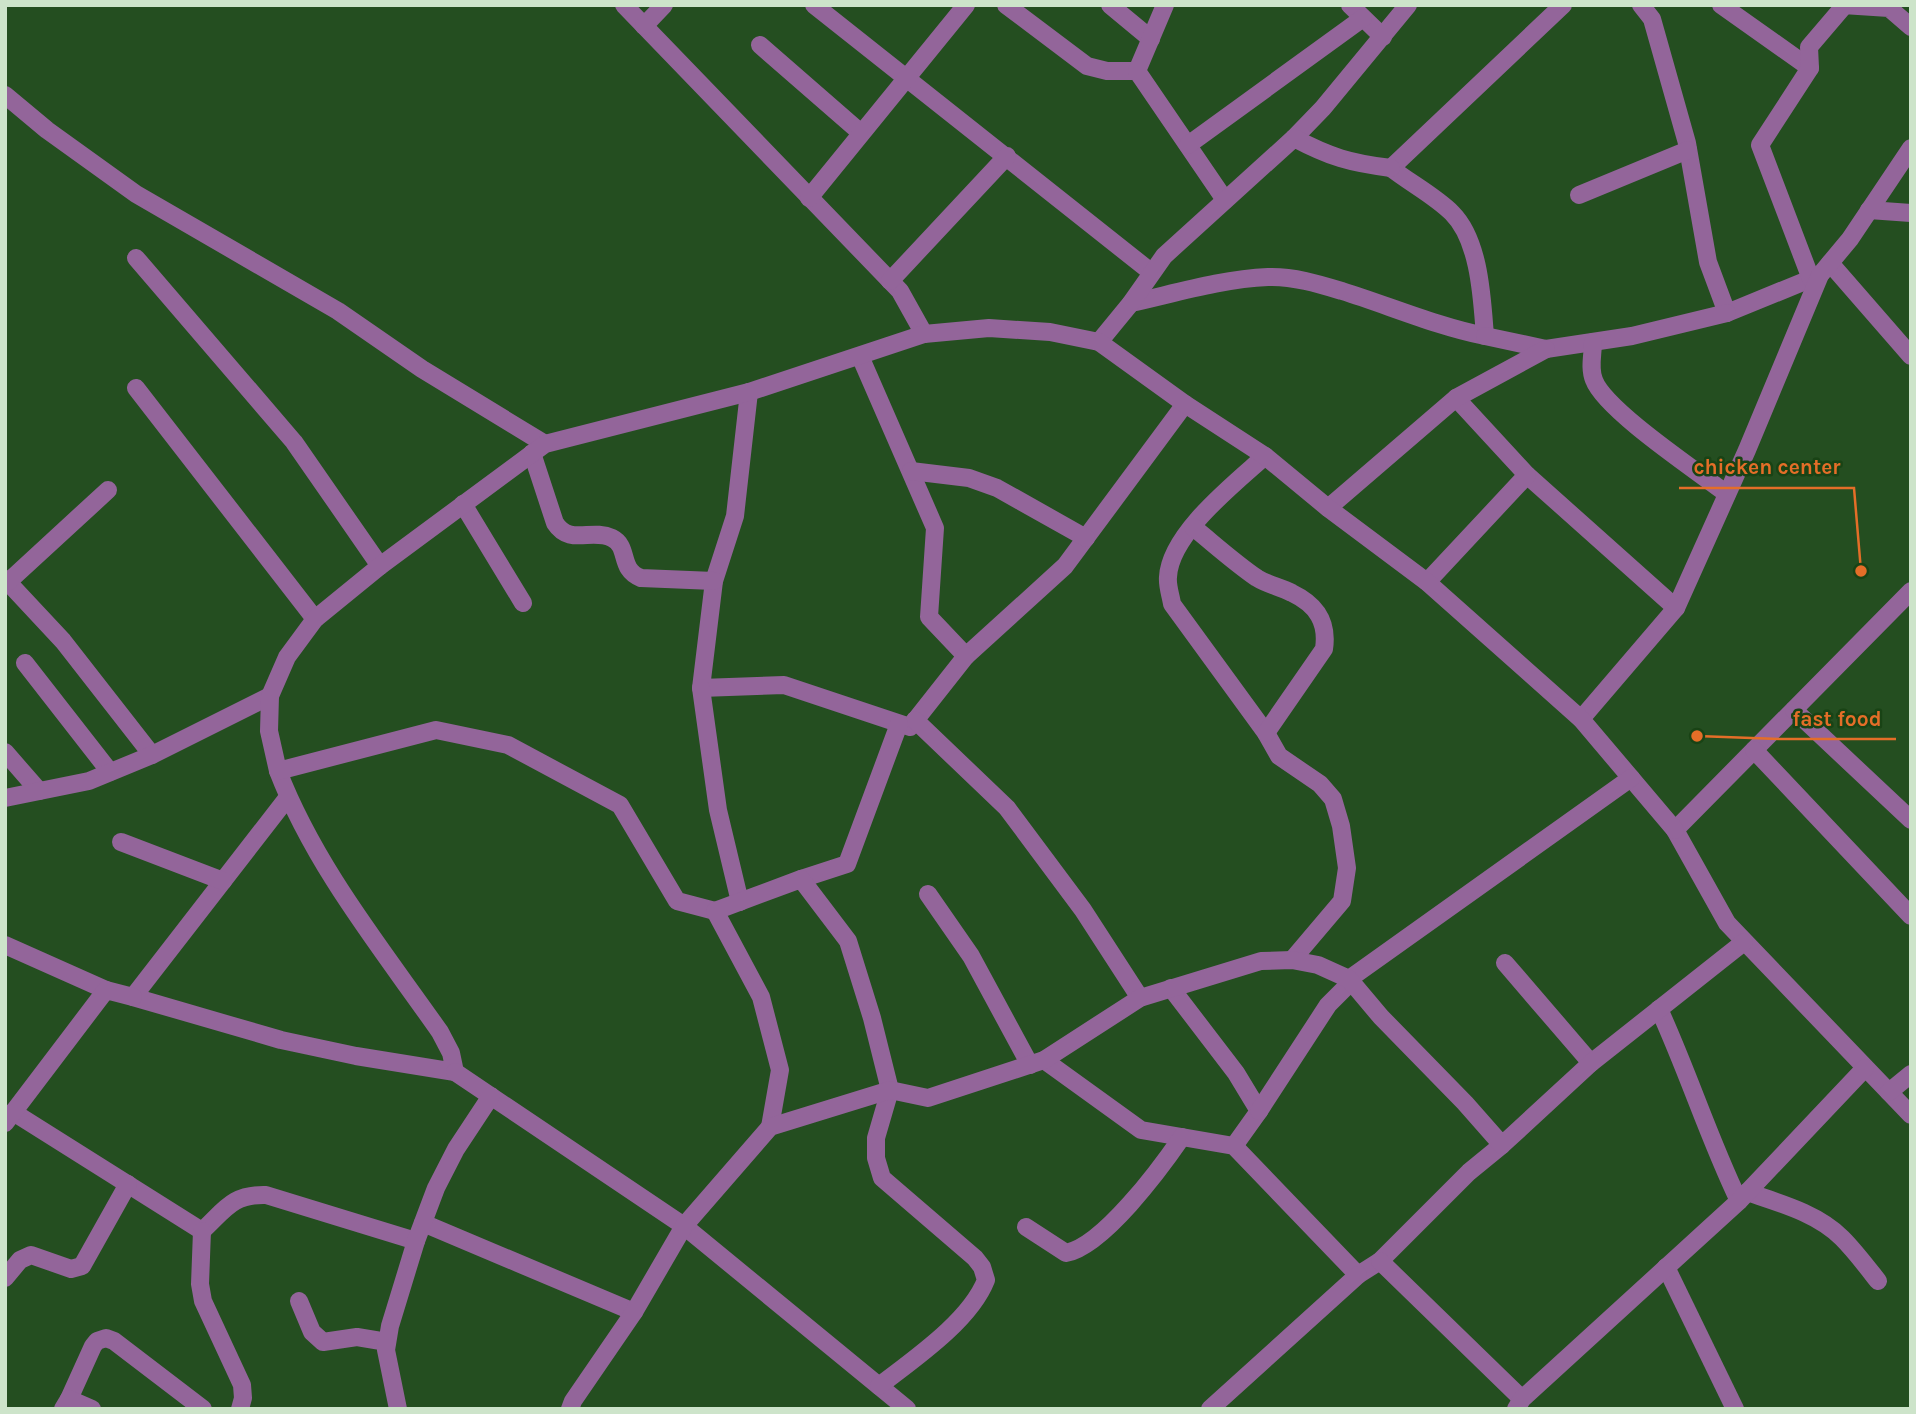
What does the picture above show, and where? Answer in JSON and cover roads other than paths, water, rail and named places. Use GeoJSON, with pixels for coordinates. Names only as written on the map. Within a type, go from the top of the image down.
{"type":"FeatureCollection","features":[{"type":"Feature","properties":{"kind":"street"},"geometry":{"type":"LineString","coordinates":[[624,5],[890,281],[906,300],[925,334]]}},
{"type":"Feature","properties":{"kind":"street"},"geometry":{"type":"LineString","coordinates":[[644,26],[664,5]]}},
{"type":"Feature","properties":{"kind":"street"},"geometry":{"type":"LineString","coordinates":[[814,5],[1152,272]]}},
{"type":"Feature","properties":{"kind":"street"},"geometry":{"type":"LineString","coordinates":[[809,198],[966,5]]}},
{"type":"Feature","properties":{"kind":"street"},"geometry":{"type":"LineString","coordinates":[[1006,5],[1087,66],[1107,71],[1137,71]]}},
{"type":"Feature","properties":{"kind":"street"},"geometry":{"type":"LineString","coordinates":[[1110,5],[1151,38]]}},
{"type":"Feature","properties":{"kind":"street"},"geometry":{"type":"LineString","coordinates":[[1137,71],[1165,5]]}},
{"type":"Feature","properties":{"kind":"street"},"geometry":{"type":"LineString","coordinates":[[1350,5],[1383,37]]}},
{"type":"Feature","properties":{"kind":"street"},"geometry":{"type":"LineString","coordinates":[[1100,342],[1164,256],[1294,138],[1323,108],[1408,5]]}},
{"type":"Feature","properties":{"kind":"street"},"geometry":{"type":"LineString","coordinates":[[1391,168],[1563,5]]}},
{"type":"Feature","properties":{"kind":"street"},"geometry":{"type":"LineString","coordinates":[[1642,5],[1652,19],[1688,150],[1708,262],[1727,313]]}},
{"type":"Feature","properties":{"kind":"street"},"geometry":{"type":"LineString","coordinates":[[1721,5],[1810,68]]}},
{"type":"Feature","properties":{"kind":"street"},"geometry":{"type":"LineString","coordinates":[[1911,27],[1889,8],[1843,6],[1809,47],[1810,68],[1760,145],[1820,272],[1911,356]]}},
{"type":"Feature","properties":{"kind":"street"},"geometry":{"type":"LineString","coordinates":[[1188,145],[1363,19]]}},
{"type":"Feature","properties":{"kind":"street"},"geometry":{"type":"LineString","coordinates":[[760,45],[862,134]]}},
{"type":"Feature","properties":{"kind":"street"},"geometry":{"type":"LineString","coordinates":[[1137,71],[1225,200]]}},
{"type":"Feature","properties":{"kind":"street"},"geometry":{"type":"LineString","coordinates":[[5,95],[47,130],[136,194],[338,312],[539,448],[555,523],[560,531],[569,535],[601,535],[614,539],[620,545],[631,574],[640,578],[714,581]]}},
{"type":"Feature","properties":{"kind":"street"},"geometry":{"type":"LineString","coordinates":[[1294,138],[1328,156],[1391,168],[1452,214],[1465,234],[1480,279],[1485,336]]}},
{"type":"Feature","properties":{"kind":"street"},"geometry":{"type":"LineString","coordinates":[[1581,719],[1676,608],[1820,272],[1850,239],[1911,148]]}},
{"type":"Feature","properties":{"kind":"street"},"geometry":{"type":"LineString","coordinates":[[1579,195],[1688,150]]}},
{"type":"Feature","properties":{"kind":"street"},"geometry":{"type":"LineString","coordinates":[[890,281],[1007,156]]}},
{"type":"Feature","properties":{"kind":"street"},"geometry":{"type":"LineString","coordinates":[[1869,210],[1911,213]]}},
{"type":"Feature","properties":{"kind":"street"},"geometry":{"type":"LineString","coordinates":[[135,258],[294,442],[380,566]]}},
{"type":"Feature","properties":{"kind":"street"},"geometry":{"type":"LineString","coordinates":[[1328,508],[1456,398],[1546,349],[1632,336],[1727,313],[1820,272]]}},
{"type":"Feature","properties":{"kind":"street"},"geometry":{"type":"LineString","coordinates":[[1131,303],[1225,282],[1270,276],[1313,282],[1388,305],[1450,329],[1546,349]]}},
{"type":"Feature","properties":{"kind":"street"},"geometry":{"type":"LineString","coordinates":[[455,1072],[451,1053],[440,1032],[336,884],[288,797],[278,771],[269,731],[270,696],[287,657],[316,619],[380,566],[539,448],[750,392],[925,334],[989,328],[1050,332],[1100,342],[1185,404],[1265,456],[1328,508],[1427,582],[1581,719],[1675,830],[1727,923],[1911,1115]]}},
{"type":"Feature","properties":{"kind":"street"},"geometry":{"type":"LineString","coordinates":[[1594,342],[1591,366],[1593,379],[1611,404],[1727,494]]}},
{"type":"Feature","properties":{"kind":"street"},"geometry":{"type":"LineString","coordinates":[[860,356],[935,528],[929,617],[966,656]]}},
{"type":"Feature","properties":{"kind":"street"},"geometry":{"type":"LineString","coordinates":[[135,387],[316,619]]}},
{"type":"Feature","properties":{"kind":"street"},"geometry":{"type":"LineString","coordinates":[[740,902],[718,810],[701,688],[714,581],[735,516],[750,392]]}},
{"type":"Feature","properties":{"kind":"street"},"geometry":{"type":"LineString","coordinates":[[1456,398],[1527,475],[1676,608]]}},
{"type":"Feature","properties":{"kind":"street"},"geometry":{"type":"LineString","coordinates":[[278,771],[436,730],[508,745],[620,805],[677,901],[715,911],[847,864],[907,722],[966,656],[1065,566],[1185,404]]}},
{"type":"Feature","properties":{"kind":"street"},"geometry":{"type":"LineString","coordinates":[[1265,456],[1218,499],[1179,543],[1167,579],[1172,604],[1266,733],[1279,756],[1320,784],[1333,799],[1348,868],[1342,901],[1292,960]]}},
{"type":"Feature","properties":{"kind":"street"},"geometry":{"type":"LineString","coordinates":[[911,471],[969,478],[997,488],[1086,538]]}},
{"type":"Feature","properties":{"kind":"street"},"geometry":{"type":"LineString","coordinates":[[1427,582],[1527,475]]}},
{"type":"Feature","properties":{"kind":"street"},"geometry":{"type":"LineString","coordinates":[[108,491],[6,581],[63,641],[152,755]]}},
{"type":"Feature","properties":{"kind":"street"},"geometry":{"type":"LineString","coordinates":[[463,504],[523,603]]}},
{"type":"Feature","properties":{"kind":"street"},"geometry":{"type":"LineString","coordinates":[[1193,527],[1260,580],[1295,594],[1316,610],[1323,620],[1327,634],[1325,649],[1266,733]]}},
{"type":"Feature","properties":{"kind":"street"},"geometry":{"type":"LineString","coordinates":[[1675,830],[1911,591]]}},
{"type":"Feature","properties":{"kind":"street"},"geometry":{"type":"LineString","coordinates":[[26,663],[110,772]]}},
{"type":"Feature","properties":{"kind":"street"},"geometry":{"type":"LineString","coordinates":[[701,688],[784,685],[907,722],[1007,808],[1083,909],[1140,998]]}},
{"type":"Feature","properties":{"kind":"street"},"geometry":{"type":"LineString","coordinates":[[5,798],[89,780],[110,772],[152,755],[270,696]]}},
{"type":"Feature","properties":{"kind":"street"},"geometry":{"type":"LineString","coordinates":[[1794,710],[1911,820]]}},
{"type":"Feature","properties":{"kind":"street"},"geometry":{"type":"LineString","coordinates":[[1754,750],[1911,916]]}},
{"type":"Feature","properties":{"kind":"street"},"geometry":{"type":"LineString","coordinates":[[5,752],[39,791]]}},
{"type":"Feature","properties":{"kind":"street"},"geometry":{"type":"LineString","coordinates":[[1234,1146],[1328,1004],[1350,980],[1631,778]]}},
{"type":"Feature","properties":{"kind":"street"},"geometry":{"type":"LineString","coordinates":[[133,997],[288,797]]}},
{"type":"Feature","properties":{"kind":"street"},"geometry":{"type":"LineString","coordinates":[[121,842],[223,881]]}},
{"type":"Feature","properties":{"kind":"street"},"geometry":{"type":"LineString","coordinates":[[801,879],[848,941],[872,1018],[890,1090],[876,1138],[876,1158],[883,1178],[975,1258],[982,1267],[986,1280],[972,1307],[879,1386]]}},
{"type":"Feature","properties":{"kind":"street"},"geometry":{"type":"LineString","coordinates":[[928,894],[971,956],[1037,1062],[1142,1130],[1234,1146],[1358,1275]]}},
{"type":"Feature","properties":{"kind":"street"},"geometry":{"type":"LineString","coordinates":[[570,1409],[634,1312],[684,1226],[770,1127],[780,1070],[761,997],[715,911]]}},
{"type":"Feature","properties":{"kind":"street"},"geometry":{"type":"LineString","coordinates":[[1210,1409],[1358,1275],[1380,1261],[1469,1172],[1591,1063],[1744,942]]}},
{"type":"Feature","properties":{"kind":"street"},"geometry":{"type":"LineString","coordinates":[[5,945],[106,990],[281,1040],[455,1072],[684,1226],[907,1409]]}},
{"type":"Feature","properties":{"kind":"street"},"geometry":{"type":"LineString","coordinates":[[770,1127],[890,1090],[928,1098],[1037,1062],[1140,998],[1261,961],[1292,960],[1318,965],[1350,980],[1381,1017],[1502,1145]]}},
{"type":"Feature","properties":{"kind":"street"},"geometry":{"type":"LineString","coordinates":[[1505,963],[1591,1063]]}},
{"type":"Feature","properties":{"kind":"street"},"geometry":{"type":"LineString","coordinates":[[1171,988],[1236,1073],[1259,1111]]}},
{"type":"Feature","properties":{"kind":"street"},"geometry":{"type":"LineString","coordinates":[[106,990],[9,1117],[128,1184],[202,1231]]}},
{"type":"Feature","properties":{"kind":"street"},"geometry":{"type":"LineString","coordinates":[[1659,1009],[1721,1164],[1743,1197],[1790,1207],[1818,1221],[1841,1237],[1878,1281]]}},
{"type":"Feature","properties":{"kind":"street"},"geometry":{"type":"LineString","coordinates":[[1380,1261],[1519,1404],[1743,1197],[1866,1068]]}},
{"type":"Feature","properties":{"kind":"street"},"geometry":{"type":"LineString","coordinates":[[1889,1092],[1911,1074]]}},
{"type":"Feature","properties":{"kind":"street"},"geometry":{"type":"LineString","coordinates":[[398,1409],[386,1350],[390,1326],[416,1241],[436,1188],[456,1149],[491,1096]]}},
{"type":"Feature","properties":{"kind":"street"},"geometry":{"type":"LineString","coordinates":[[1027,1227],[1066,1252],[1078,1250],[1090,1242],[1151,1182],[1182,1137]]}},
{"type":"Feature","properties":{"kind":"street"},"geometry":{"type":"LineString","coordinates":[[5,1278],[20,1260],[31,1255],[71,1269],[82,1266],[128,1184]]}},
{"type":"Feature","properties":{"kind":"street"},"geometry":{"type":"LineString","coordinates":[[240,1409],[242,1385],[203,1301],[200,1284],[202,1231],[234,1200],[249,1195],[266,1195],[416,1241]]}},
{"type":"Feature","properties":{"kind":"street"},"geometry":{"type":"LineString","coordinates":[[423,1223],[634,1312]]}},
{"type":"Feature","properties":{"kind":"street"},"geometry":{"type":"LineString","coordinates":[[1667,1267],[1735,1409]]}},
{"type":"Feature","properties":{"kind":"street"},"geometry":{"type":"LineString","coordinates":[[299,1301],[312,1332],[323,1342],[357,1337],[387,1342]]}},
{"type":"Feature","properties":{"kind":"street"},"geometry":{"type":"LineString","coordinates":[[92,1409],[66,1404],[93,1346],[97,1341],[106,1338],[114,1341],[203,1409]]}},
{"type":"Feature","properties":{"kind":"place","name":"chicken center"},"geometry":{"type":"Point","coordinates":[1861,571]}},
{"type":"Feature","properties":{"kind":"place","name":"fast food"},"geometry":{"type":"Point","coordinates":[1697,736]}}]}
